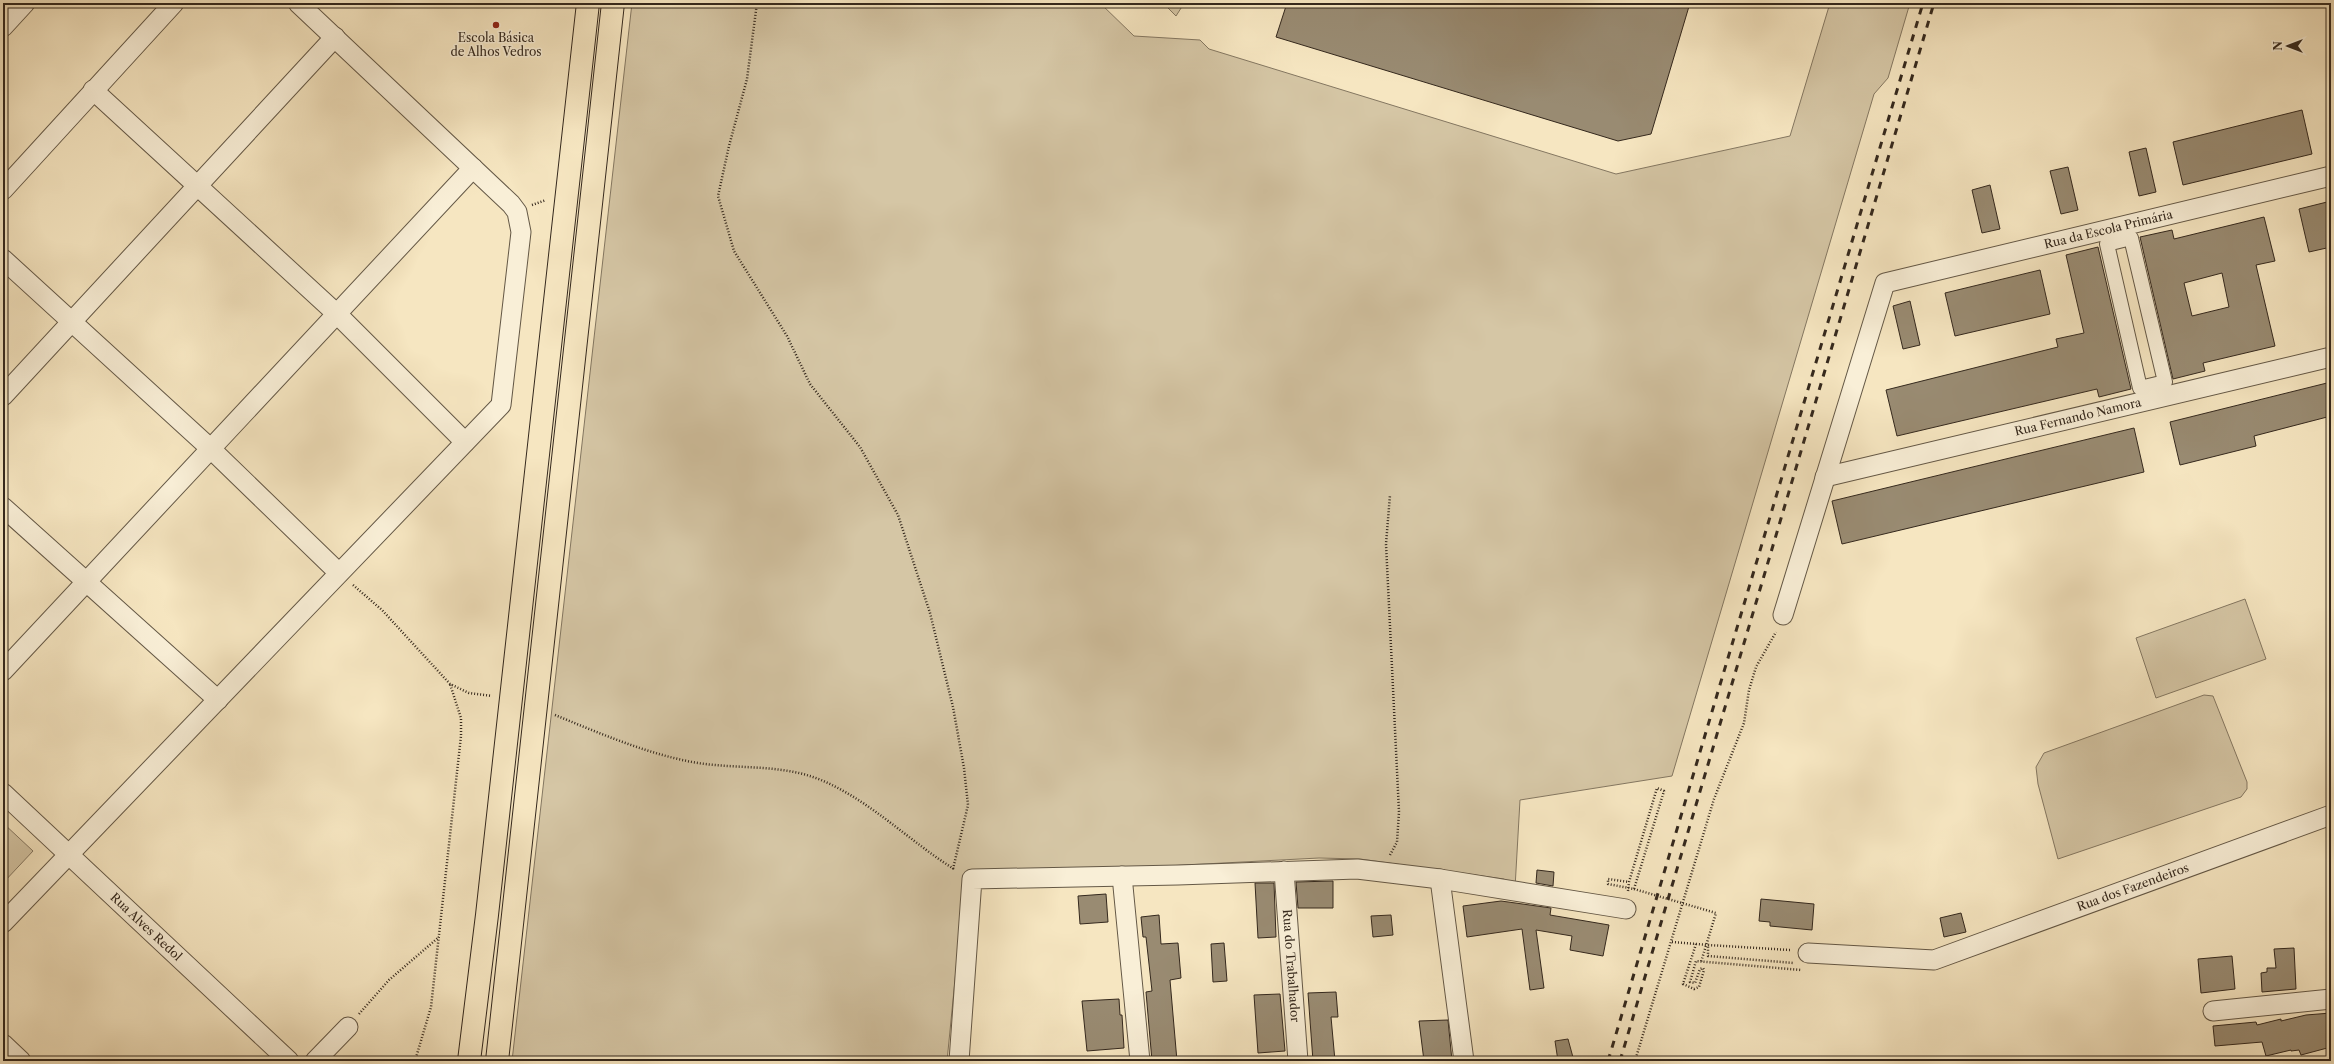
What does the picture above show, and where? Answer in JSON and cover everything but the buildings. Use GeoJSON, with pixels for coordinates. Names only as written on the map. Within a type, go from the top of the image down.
{"type":"FeatureCollection","features":[{"type":"Feature","properties":{"kind":"main road"},"geometry":{"type":"LineString","coordinates":[[469,1061],[489,899],[588,3]]}},
{"type":"Feature","properties":{"kind":"main road"},"geometry":{"type":"LineString","coordinates":[[497,1061],[613,3]]}},
{"type":"Feature","properties":{"kind":"street"},"geometry":{"type":"LineString","coordinates":[[3,27],[25,3]]}},
{"type":"Feature","properties":{"kind":"street"},"geometry":{"type":"LineString","coordinates":[[3,190],[174,3]]}},
{"type":"Feature","properties":{"kind":"street"},"geometry":{"type":"LineString","coordinates":[[3,923],[501,405],[521,232],[518,212],[298,3]]}},
{"type":"Feature","properties":{"kind":"street"},"geometry":{"type":"LineString","coordinates":[[3,396],[73,322],[196,185],[335,37]]}},
{"type":"Feature","properties":{"kind":"street"},"geometry":{"type":"LineString","coordinates":[[93,90],[338,315],[465,442]]}},
{"type":"Feature","properties":{"kind":"street"},"geometry":{"type":"LineString","coordinates":[[3,671],[338,315],[473,168]]}},
{"type":"Feature","properties":{"kind":"street","name":"Rua da Escola Primária"},"geometry":{"type":"LineString","coordinates":[[1826,477],[1885,283],[2331,176]]}},
{"type":"Feature","properties":{"kind":"street"},"geometry":{"type":"LineString","coordinates":[[2131,238],[2165,382],[2140,388],[2106,244],[2131,238]]}},
{"type":"Feature","properties":{"kind":"street"},"geometry":{"type":"LineString","coordinates":[[3,259],[212,449],[339,573]]}},
{"type":"Feature","properties":{"kind":"street","name":"Rua Fernando Namora"},"geometry":{"type":"LineString","coordinates":[[1826,477],[2331,357]]}},
{"type":"Feature","properties":{"kind":"street"},"geometry":{"type":"LineString","coordinates":[[1783,615],[1826,477]]}},
{"type":"Feature","properties":{"kind":"street"},"geometry":{"type":"LineString","coordinates":[[3,507],[218,700]]}},
{"type":"Feature","properties":{"kind":"street","name":"Rua Alves Redol"},"geometry":{"type":"LineString","coordinates":[[3,793],[68,856],[289,1061]]}},
{"type":"Feature","properties":{"kind":"street","name":"Rua dos Fazendeiros"},"geometry":{"type":"LineString","coordinates":[[1805,962],[1934,960],[2331,815]]}},
{"type":"Feature","properties":{"kind":"street"},"geometry":{"type":"LineString","coordinates":[[959,1061],[972,879],[1122,876],[1357,868],[1440,879],[1626,910]]}},
{"type":"Feature","properties":{"kind":"street","name":"Rua do Trabalhador"},"geometry":{"type":"LineString","coordinates":[[1284,871],[1298,1061]]}},
{"type":"Feature","properties":{"kind":"street"},"geometry":{"type":"LineString","coordinates":[[1122,876],[1140,1061]]}},
{"type":"Feature","properties":{"kind":"street"},"geometry":{"type":"LineString","coordinates":[[1440,879],[1464,1061]]}},
{"type":"Feature","properties":{"kind":"street"},"geometry":{"type":"LineString","coordinates":[[2212,1011],[2331,998]]}},
{"type":"Feature","properties":{"kind":"street"},"geometry":{"type":"LineString","coordinates":[[315,1061],[348,1027]]}},
{"type":"Feature","properties":{"kind":"street"},"geometry":{"type":"LineString","coordinates":[[3,1044],[21,1061]]}},
{"type":"Feature","properties":{"kind":"path"},"geometry":{"type":"LineString","coordinates":[[757,3],[747,79],[728,146],[718,196],[734,251],[787,336],[810,384],[860,447],[898,515],[930,613],[953,706],[964,768],[968,806],[953,869]]}},
{"type":"Feature","properties":{"kind":"path"},"geometry":{"type":"LineString","coordinates":[[1381,872],[1397,842],[1399,812],[1386,544],[1390,495]]}},
{"type":"Feature","properties":{"kind":"path"},"geometry":{"type":"LineString","coordinates":[[339,573],[382,610],[450,684],[469,693],[494,696]]}},
{"type":"Feature","properties":{"kind":"path"},"geometry":{"type":"LineString","coordinates":[[1635,1061],[1714,799],[1744,723],[1756,667],[1773,638],[1783,615]]}},
{"type":"Feature","properties":{"kind":"path"},"geometry":{"type":"LineString","coordinates":[[415,1061],[431,1007],[440,937],[461,736],[461,718],[450,684]]}},
{"type":"Feature","properties":{"kind":"path"},"geometry":{"type":"LineString","coordinates":[[536,708],[621,741],[692,762],[794,771],[821,780],[868,806],[953,869],[972,879]]}},
{"type":"Feature","properties":{"kind":"path"},"geometry":{"type":"LineString","coordinates":[[1626,910],[1629,882],[1657,788],[1664,791],[1634,889]]}},
{"type":"Feature","properties":{"kind":"path"},"geometry":{"type":"LineString","coordinates":[[3,874],[7,878]]}},
{"type":"Feature","properties":{"kind":"path"},"geometry":{"type":"LineString","coordinates":[[1629,882],[1608,880],[1608,884],[1634,889],[1716,913],[1701,962]]}},
{"type":"Feature","properties":{"kind":"path"},"geometry":{"type":"LineString","coordinates":[[348,1027],[389,980],[440,937]]}},
{"type":"Feature","properties":{"kind":"path"},"geometry":{"type":"LineString","coordinates":[[1672,942],[1752,949],[1780,948],[1805,962]]}},
{"type":"Feature","properties":{"kind":"path"},"geometry":{"type":"LineString","coordinates":[[1696,944],[1683,984],[1694,989],[1699,987],[1703,968],[1700,969],[1695,983],[1690,982],[1696,961],[1805,962]]}},
{"type":"Feature","properties":{"kind":"path"},"geometry":{"type":"LineString","coordinates":[[1708,945],[1708,956],[1805,962]]}},
{"type":"Feature","properties":{"kind":"shaded area"},"geometry":{"type":"Polygon","coordinates":[[[632,3],[1100,3],[1134,36],[1200,40],[1209,49],[1616,174],[1790,136],[1830,3],[1910,3],[1888,78],[1874,94],[1672,776],[1520,800],[1515,888],[1504,879],[1360,859],[1319,858],[974,876],[965,879],[947,1061],[512,1061],[632,3]]]}},
{"type":"Feature","properties":{"kind":"shaded area"},"geometry":{"type":"Polygon","coordinates":[[[1163,3],[1181,3],[1183,5],[1176,16],[1163,3]]]}},
{"type":"Feature","properties":{"kind":"shaded area"},"geometry":{"type":"Polygon","coordinates":[[[2245,599],[2266,659],[2156,698],[2136,638],[2245,599]]]}},
{"type":"Feature","properties":{"kind":"shaded area"},"geometry":{"type":"Polygon","coordinates":[[[2204,695],[2213,696],[2247,782],[2247,789],[2241,797],[2058,859],[2038,784],[2036,767],[2044,753],[2204,695]]]}},
{"type":"Feature","properties":{"kind":"shaded area"},"geometry":{"type":"Polygon","coordinates":[[[3,823],[33,851],[3,883],[3,823]]]}},
{"type":"Feature","properties":{"kind":"railway"},"geometry":{"type":"LineString","coordinates":[[1608,1061],[1923,3]]}},
{"type":"Feature","properties":{"kind":"railway"},"geometry":{"type":"LineString","coordinates":[[1620,1061],[1934,3]]}},
{"type":"Feature","properties":{"kind":"place","name":"Escola Básica de Alhos Vedros"},"geometry":{"type":"Point","coordinates":[496,25]}}]}
